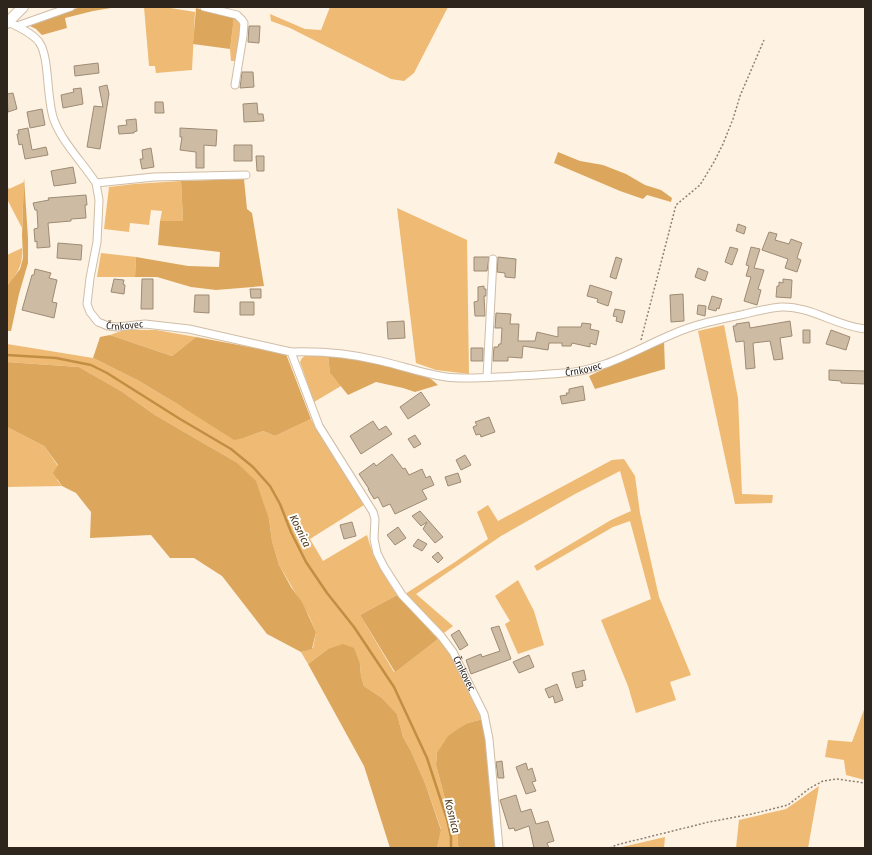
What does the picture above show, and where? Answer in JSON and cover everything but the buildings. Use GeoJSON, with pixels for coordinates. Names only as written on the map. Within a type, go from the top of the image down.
{"type":"FeatureCollection","features":[{"type":"Feature","properties":{"kind":"main road"},"geometry":{"type":"LineString","coordinates":[[11,24],[23,7]]}},
{"type":"Feature","properties":{"kind":"street"},"geometry":{"type":"LineString","coordinates":[[11,24],[71,7]]}},
{"type":"Feature","properties":{"kind":"street"},"geometry":{"type":"LineString","coordinates":[[204,7],[236,15],[244,23],[235,85]]}},
{"type":"Feature","properties":{"kind":"street","name":"Črnkovec"},"geometry":{"type":"LineString","coordinates":[[11,24],[34,38],[41,47],[45,61],[49,98],[54,120],[67,144],[82,162],[96,183],[99,200],[98,242],[90,278],[87,304],[90,312],[98,322],[108,326],[117,327],[145,324],[189,329],[291,352],[306,351],[349,355],[382,361],[447,377],[559,374],[583,371],[610,363],[675,333],[708,322],[781,307],[809,310],[840,323],[865,329]]}},
{"type":"Feature","properties":{"kind":"street"},"geometry":{"type":"LineString","coordinates":[[96,183],[154,177],[246,175]]}},
{"type":"Feature","properties":{"kind":"street"},"geometry":{"type":"LineString","coordinates":[[487,377],[493,259]]}},
{"type":"Feature","properties":{"kind":"street","name":"Črnkovec"},"geometry":{"type":"LineString","coordinates":[[291,352],[319,426],[373,512],[375,519],[374,540],[377,553],[384,567],[402,595],[453,652],[484,714],[489,739],[499,848]]}},
{"type":"Feature","properties":{"kind":"path"},"geometry":{"type":"LineString","coordinates":[[638,350],[676,205],[700,185],[714,162],[723,144],[740,96],[764,40]]}},
{"type":"Feature","properties":{"kind":"path"},"geometry":{"type":"LineString","coordinates":[[610,848],[616,845],[709,822],[752,814],[788,805],[810,788],[823,781],[837,778],[865,783]]}},
{"type":"Feature","properties":{"kind":"shaded area"},"geometry":{"type":"Polygon","coordinates":[[[80,7],[117,7],[65,18],[67,28],[42,35],[30,26],[80,7]]]}},
{"type":"Feature","properties":{"kind":"shaded area"},"geometry":{"type":"Polygon","coordinates":[[[144,7],[164,7],[195,12],[192,70],[156,73],[155,66],[149,66],[144,7]]]}},
{"type":"Feature","properties":{"kind":"shaded area"},"geometry":{"type":"Polygon","coordinates":[[[330,7],[448,7],[414,73],[404,81],[391,79],[290,28],[271,21],[270,14],[305,29],[321,30],[330,7]]]}},
{"type":"Feature","properties":{"kind":"shaded area"},"geometry":{"type":"Polygon","coordinates":[[[196,8],[234,18],[230,49],[193,44],[196,8]]]}},
{"type":"Feature","properties":{"kind":"shaded area"},"geometry":{"type":"Polygon","coordinates":[[[234,18],[239,20],[241,23],[237,61],[231,61],[230,49],[234,18]]]}},
{"type":"Feature","properties":{"kind":"shaded area"},"geometry":{"type":"Polygon","coordinates":[[[558,152],[580,161],[603,165],[626,174],[645,185],[661,190],[672,198],[671,202],[647,195],[643,199],[620,191],[554,163],[558,152]]]}},
{"type":"Feature","properties":{"kind":"shaded area"},"geometry":{"type":"Polygon","coordinates":[[[24,177],[28,263],[19,294],[11,331],[7,331],[7,286],[20,269],[23,258],[22,235],[24,177]]]}},
{"type":"Feature","properties":{"kind":"shaded area"},"geometry":{"type":"Polygon","coordinates":[[[244,179],[247,209],[252,213],[264,286],[216,290],[191,287],[157,277],[135,277],[136,257],[188,266],[219,267],[220,252],[158,245],[160,221],[183,221],[181,181],[244,179]]]}},
{"type":"Feature","properties":{"kind":"shaded area"},"geometry":{"type":"Polygon","coordinates":[[[181,181],[183,221],[160,221],[162,211],[151,210],[149,225],[130,223],[129,232],[104,229],[109,187],[181,181]]]}},
{"type":"Feature","properties":{"kind":"shaded area"},"geometry":{"type":"Polygon","coordinates":[[[24,182],[22,228],[7,199],[7,186],[9,189],[24,182]]]}},
{"type":"Feature","properties":{"kind":"shaded area"},"geometry":{"type":"Polygon","coordinates":[[[397,208],[467,240],[469,374],[436,370],[416,363],[397,208]]]}},
{"type":"Feature","properties":{"kind":"shaded area"},"geometry":{"type":"Polygon","coordinates":[[[22,248],[21,264],[7,286],[7,255],[22,248]]]}},
{"type":"Feature","properties":{"kind":"shaded area"},"geometry":{"type":"Polygon","coordinates":[[[101,253],[136,257],[135,277],[97,277],[101,253]]]}},
{"type":"Feature","properties":{"kind":"shaded area"},"geometry":{"type":"Polygon","coordinates":[[[724,325],[738,398],[742,494],[773,495],[772,503],[735,504],[698,331],[724,325]]]}},
{"type":"Feature","properties":{"kind":"shaded area"},"geometry":{"type":"Polygon","coordinates":[[[124,330],[156,330],[196,337],[172,356],[110,335],[124,330]]]}},
{"type":"Feature","properties":{"kind":"shaded area"},"geometry":{"type":"Polygon","coordinates":[[[110,335],[172,356],[196,337],[286,354],[311,419],[275,436],[263,431],[234,440],[139,381],[93,358],[100,337],[110,335]]]}},
{"type":"Feature","properties":{"kind":"shaded area"},"geometry":{"type":"Polygon","coordinates":[[[664,341],[665,369],[595,389],[589,376],[664,341]]]}},
{"type":"Feature","properties":{"kind":"shaded area"},"geometry":{"type":"Polygon","coordinates":[[[7,344],[93,358],[139,381],[179,405],[244,438],[263,431],[275,436],[311,419],[364,505],[310,539],[323,561],[367,535],[379,566],[397,595],[360,615],[394,672],[438,639],[450,654],[483,719],[468,723],[437,753],[436,765],[445,799],[457,830],[459,848],[437,848],[441,829],[425,783],[403,737],[397,714],[382,698],[364,686],[360,664],[328,649],[308,664],[301,652],[313,648],[316,632],[309,616],[279,565],[272,541],[269,519],[236,462],[155,415],[121,391],[79,367],[7,362],[7,344]]]}},
{"type":"Feature","properties":{"kind":"shaded area"},"geometry":{"type":"Polygon","coordinates":[[[306,355],[328,356],[330,373],[341,386],[314,402],[300,362],[306,355]]]}},
{"type":"Feature","properties":{"kind":"shaded area"},"geometry":{"type":"Polygon","coordinates":[[[328,356],[371,362],[421,375],[431,379],[438,385],[415,392],[376,382],[348,395],[330,373],[328,356]]]}},
{"type":"Feature","properties":{"kind":"shaded area"},"geometry":{"type":"Polygon","coordinates":[[[7,362],[79,367],[121,391],[155,415],[236,462],[256,481],[269,519],[272,541],[279,565],[291,587],[302,602],[316,632],[312,649],[301,652],[267,634],[222,576],[194,558],[170,558],[151,535],[90,538],[91,512],[76,493],[62,486],[53,473],[58,465],[44,446],[7,427],[7,362]]]}},
{"type":"Feature","properties":{"kind":"shaded area"},"geometry":{"type":"Polygon","coordinates":[[[7,427],[44,446],[58,466],[57,480],[62,486],[7,487],[7,427]]]}},
{"type":"Feature","properties":{"kind":"shaded area"},"geometry":{"type":"Polygon","coordinates":[[[624,459],[635,476],[640,513],[659,597],[691,675],[670,682],[676,700],[636,713],[628,686],[601,620],[651,599],[630,521],[613,527],[537,571],[534,566],[611,520],[631,511],[620,471],[575,494],[501,536],[416,594],[453,626],[444,633],[405,594],[488,539],[477,512],[488,505],[498,521],[612,460],[624,459]]]}},
{"type":"Feature","properties":{"kind":"shaded area"},"geometry":{"type":"Polygon","coordinates":[[[518,580],[534,611],[544,645],[518,654],[505,624],[510,621],[495,596],[518,580]]]}},
{"type":"Feature","properties":{"kind":"shaded area"},"geometry":{"type":"Polygon","coordinates":[[[397,595],[438,639],[395,672],[360,615],[397,595]]]}},
{"type":"Feature","properties":{"kind":"shaded area"},"geometry":{"type":"Polygon","coordinates":[[[343,644],[354,648],[360,664],[364,686],[382,698],[397,714],[403,737],[425,783],[441,830],[437,848],[390,848],[364,766],[308,664],[328,649],[343,644]]]}},
{"type":"Feature","properties":{"kind":"shaded area"},"geometry":{"type":"Polygon","coordinates":[[[865,707],[865,780],[846,775],[844,760],[825,757],[828,740],[852,742],[865,707]]]}},
{"type":"Feature","properties":{"kind":"shaded area"},"geometry":{"type":"Polygon","coordinates":[[[483,719],[497,848],[459,848],[457,830],[445,799],[436,765],[437,753],[448,736],[468,723],[483,719]]]}},
{"type":"Feature","properties":{"kind":"shaded area"},"geometry":{"type":"Polygon","coordinates":[[[819,786],[808,848],[736,848],[739,820],[786,809],[819,786]]]}},
{"type":"Feature","properties":{"kind":"shaded area"},"geometry":{"type":"Polygon","coordinates":[[[665,837],[664,848],[618,848],[665,837]]]}},
{"type":"Feature","properties":{"kind":"waterway","name":"Kosnica"},"geometry":{"type":"LineString","coordinates":[[7,355],[56,358],[91,365],[107,373],[231,449],[253,467],[270,486],[280,504],[291,532],[306,562],[327,593],[354,627],[394,687],[427,758],[447,819],[451,837],[451,848]]}}]}
